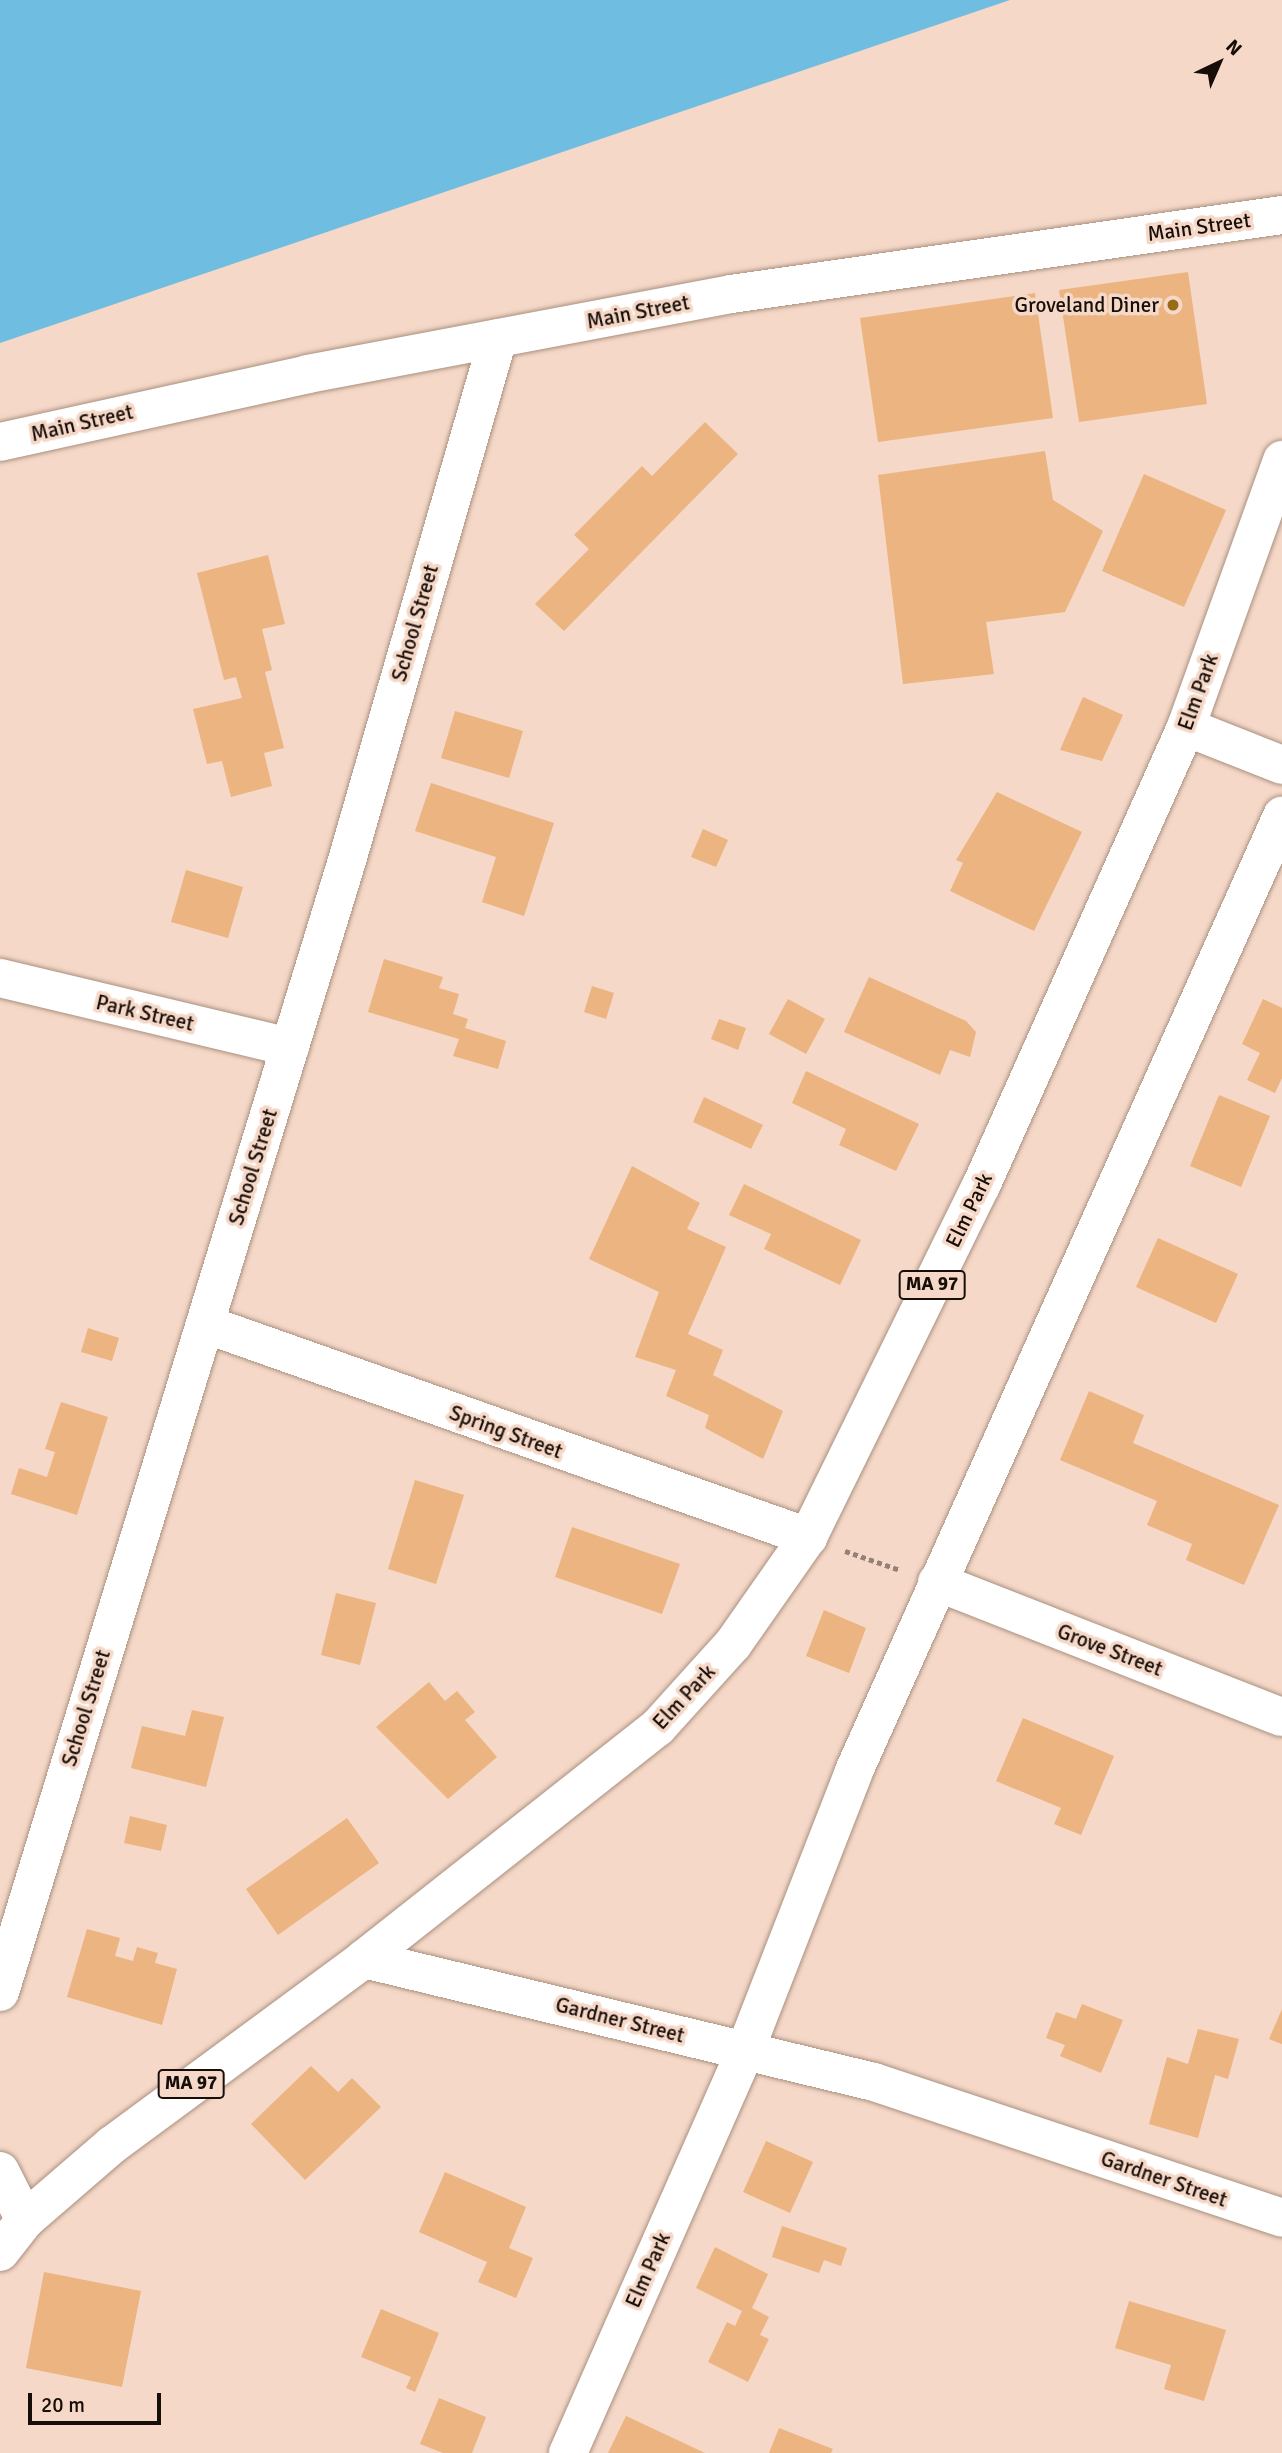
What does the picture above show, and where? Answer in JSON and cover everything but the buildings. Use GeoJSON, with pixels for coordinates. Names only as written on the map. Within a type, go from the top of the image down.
{"type":"FeatureCollection","features":[{"type":"Feature","properties":{"kind":"street","name":"Main Street"},"geometry":{"type":"LineString","coordinates":[[0,442],[498,338],[731,294],[1282,215]]}},
{"type":"Feature","properties":{"kind":"street","name":"School Street"},"geometry":{"type":"LineString","coordinates":[[0,1992],[290,1047],[498,338]]}},
{"type":"Feature","properties":{"kind":"street","name":"Elm Park"},"geometry":{"type":"LineString","coordinates":[[364,1959],[658,1727],[733,1644],[808,1537],[981,1186],[1186,727],[1282,460]]}},
{"type":"Feature","properties":{"kind":"street"},"geometry":{"type":"LineString","coordinates":[[1186,727],[1282,765]]}},
{"type":"Feature","properties":{"kind":"street","name":"Elm Park"},"geometry":{"type":"LineString","coordinates":[[568,2453],[745,2050],[854,1771],[1282,816]]}},
{"type":"Feature","properties":{"kind":"street","name":"Park Street"},"geometry":{"type":"LineString","coordinates":[[0,978],[290,1047]]}},
{"type":"Feature","properties":{"kind":"street","name":"Spring Street"},"geometry":{"type":"LineString","coordinates":[[205,1324],[808,1537]]}},
{"type":"Feature","properties":{"kind":"street","name":"Grove Street"},"geometry":{"type":"LineString","coordinates":[[937,1582],[1282,1717]]}},
{"type":"Feature","properties":{"kind":"street","name":"Gardner Street"},"geometry":{"type":"LineString","coordinates":[[364,1959],[745,2050],[1013,2125],[1282,2218]]}},
{"type":"Feature","properties":{"kind":"street","name":"MA 97"},"geometry":{"type":"LineString","coordinates":[[0,2252],[25,2220],[218,2063],[364,1959]]}},
{"type":"Feature","properties":{"kind":"street"},"geometry":{"type":"LineString","coordinates":[[0,2171],[25,2220]]}},
{"type":"Feature","properties":{"kind":"path"},"geometry":{"type":"LineString","coordinates":[[808,1537],[937,1582]]}},
{"type":"Feature","properties":{"kind":"water"},"geometry":{"type":"Polygon","coordinates":[[[0,0],[1010,0],[0,343],[0,0]]]}},
{"type":"Feature","properties":{"kind":"place","name":"Groveland Diner"},"geometry":{"type":"Point","coordinates":[1173,305]}}]}
